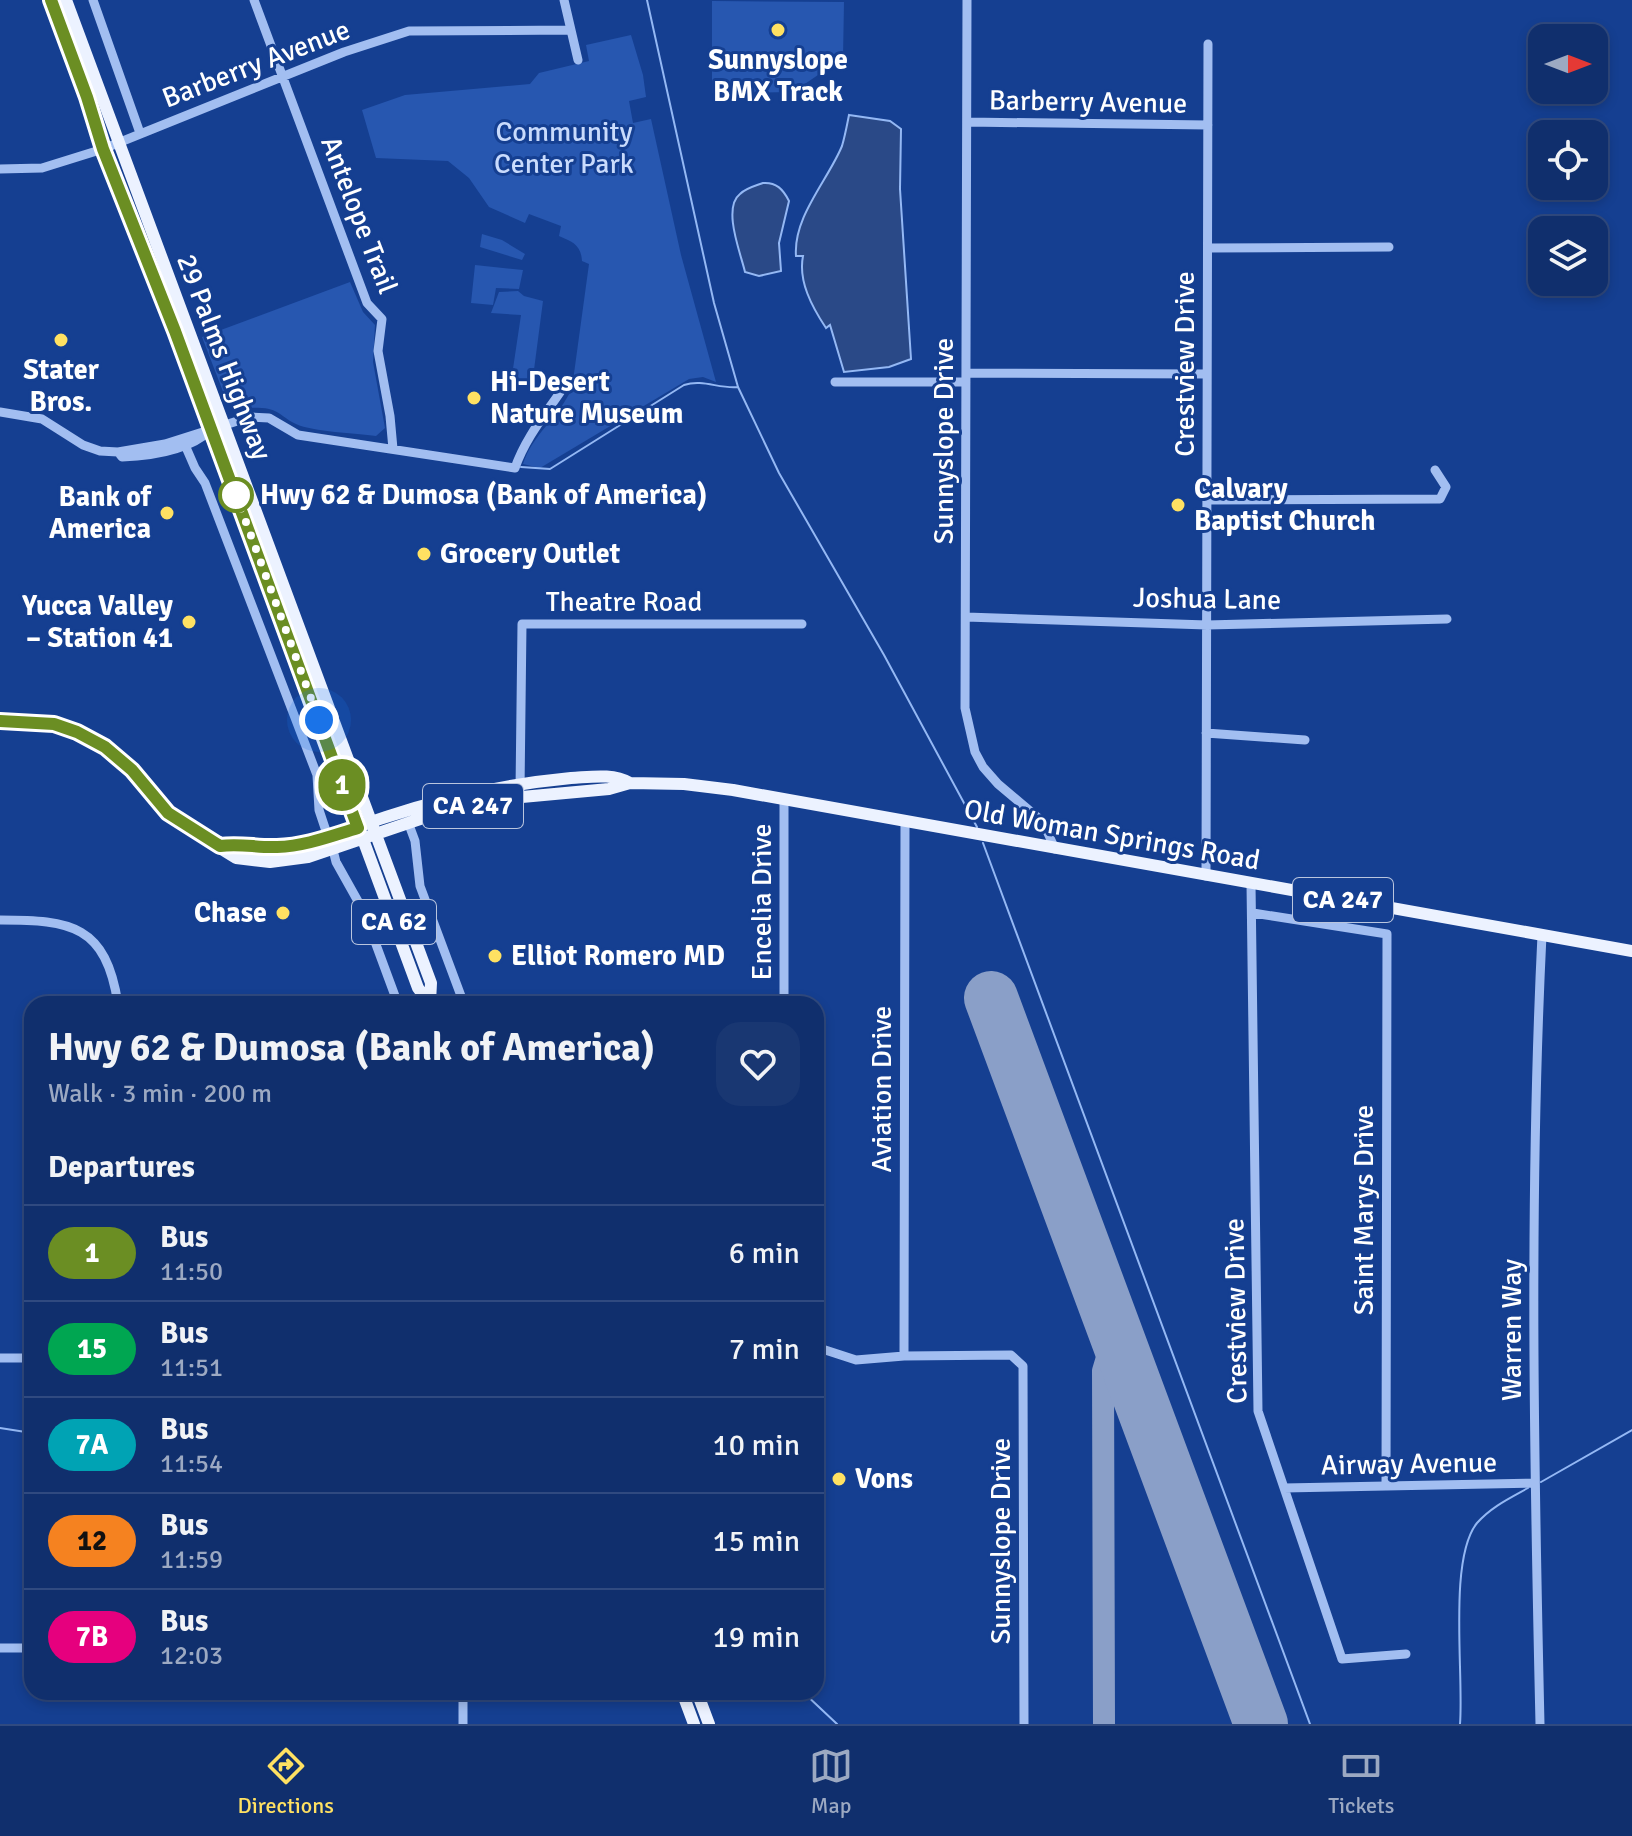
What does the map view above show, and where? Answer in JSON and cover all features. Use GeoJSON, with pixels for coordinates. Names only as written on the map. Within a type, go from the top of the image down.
{"type":"FeatureCollection","features":[{"type":"Feature","properties":{"kind":"main road","name":"29 Palms Highway"},"geometry":{"type":"LineString","coordinates":[[50,0],[103,149],[218,428],[373,828],[431,983],[430,996]]}},
{"type":"Feature","properties":{"kind":"main road","name":"29 Palms Highway"},"geometry":{"type":"LineString","coordinates":[[66,0],[360,834],[418,988],[424,996]]}},
{"type":"Feature","properties":{"kind":"main road"},"geometry":{"type":"LineString","coordinates":[[0,721],[54,724],[105,747],[132,770],[168,813],[220,846],[241,843],[280,847],[331,844],[360,834]]}},
{"type":"Feature","properties":{"kind":"main road","name":"Old Woman Springs Road"},"geometry":{"type":"LineString","coordinates":[[360,834],[450,798],[520,790],[592,776],[619,776],[630,783],[691,785],[784,800],[1632,951]]}},
{"type":"Feature","properties":{"kind":"main road","name":"Old Woman Springs Road"},"geometry":{"type":"LineString","coordinates":[[373,828],[408,822],[520,790]]}},
{"type":"Feature","properties":{"kind":"main road"},"geometry":{"type":"LineString","coordinates":[[685,1700],[694,1724]]}},
{"type":"Feature","properties":{"kind":"main road"},"geometry":{"type":"LineString","coordinates":[[700,1700],[709,1724]]}},
{"type":"Feature","properties":{"kind":"street"},"geometry":{"type":"LineString","coordinates":[[93,0],[140,133]]}},
{"type":"Feature","properties":{"kind":"street","name":"Antelope Trail"},"geometry":{"type":"LineString","coordinates":[[254,0],[367,303],[382,319],[378,351],[393,449]]}},
{"type":"Feature","properties":{"kind":"street"},"geometry":{"type":"LineString","coordinates":[[564,0],[578,60]]}},
{"type":"Feature","properties":{"kind":"street","name":"Sunnyslope Drive"},"geometry":{"type":"LineString","coordinates":[[967,0],[965,708],[975,752],[983,767],[1043,822],[1055,849]]}},
{"type":"Feature","properties":{"kind":"street","name":"Barberry Avenue"},"geometry":{"type":"LineString","coordinates":[[0,169],[42,168],[103,149],[344,52],[409,31],[571,30]]}},
{"type":"Feature","properties":{"kind":"street","name":"Crestview Drive"},"geometry":{"type":"LineString","coordinates":[[1206,876],[1208,44]]}},
{"type":"Feature","properties":{"kind":"street","name":"Barberry Avenue"},"geometry":{"type":"LineString","coordinates":[[967,122],[1208,125]]}},
{"type":"Feature","properties":{"kind":"street"},"geometry":{"type":"LineString","coordinates":[[1208,248],[1389,247]]}},
{"type":"Feature","properties":{"kind":"street"},"geometry":{"type":"LineString","coordinates":[[835,382],[1207,374]]}},
{"type":"Feature","properties":{"kind":"street"},"geometry":{"type":"LineString","coordinates":[[0,412],[42,419],[83,445],[100,451],[147,448],[250,417],[269,418],[298,435],[515,468],[550,403],[561,391]]}},
{"type":"Feature","properties":{"kind":"street"},"geometry":{"type":"LineString","coordinates":[[118,452],[122,457],[135,456],[185,445],[201,440],[218,428]]}},
{"type":"Feature","properties":{"kind":"street"},"geometry":{"type":"LineString","coordinates":[[185,445],[205,483],[317,775],[319,810],[336,862],[364,912],[395,996]]}},
{"type":"Feature","properties":{"kind":"street"},"geometry":{"type":"LineString","coordinates":[[1207,500],[1440,499],[1446,487],[1435,470]]}},
{"type":"Feature","properties":{"kind":"street","name":"Joshua Lane"},"geometry":{"type":"LineString","coordinates":[[966,617],[1207,625],[1447,619]]}},
{"type":"Feature","properties":{"kind":"street","name":"Theatre Road"},"geometry":{"type":"LineString","coordinates":[[520,790],[522,624],[802,624]]}},
{"type":"Feature","properties":{"kind":"street"},"geometry":{"type":"LineString","coordinates":[[1206,733],[1305,740]]}},
{"type":"Feature","properties":{"kind":"street","name":"Encelia Drive"},"geometry":{"type":"LineString","coordinates":[[784,800],[784,996]]}},
{"type":"Feature","properties":{"kind":"street"},"geometry":{"type":"LineString","coordinates":[[408,822],[415,841],[420,886],[461,996]]}},
{"type":"Feature","properties":{"kind":"street","name":"Aviation Drive"},"geometry":{"type":"LineString","coordinates":[[904,1356],[905,822]]}},
{"type":"Feature","properties":{"kind":"street","name":"Crestview Drive"},"geometry":{"type":"LineString","coordinates":[[1251,884],[1258,1411],[1342,1659],[1406,1654]]}},
{"type":"Feature","properties":{"kind":"street","name":"Saint Marys Drive"},"geometry":{"type":"LineString","coordinates":[[1253,913],[1387,934],[1386,1486]]}},
{"type":"Feature","properties":{"kind":"street"},"geometry":{"type":"LineString","coordinates":[[0,920],[61,923],[84,934],[101,949],[111,970],[116,996]]}},
{"type":"Feature","properties":{"kind":"street","name":"Warren Way"},"geometry":{"type":"LineString","coordinates":[[1540,1724],[1534,1483],[1534,1089],[1542,935]]}},
{"type":"Feature","properties":{"kind":"street"},"geometry":{"type":"LineString","coordinates":[[824,1350],[856,1360],[904,1356]]}},
{"type":"Feature","properties":{"kind":"street","name":"Sunnyslope Drive"},"geometry":{"type":"LineString","coordinates":[[904,1356],[1011,1355],[1023,1366],[1024,1724]]}},
{"type":"Feature","properties":{"kind":"street"},"geometry":{"type":"LineString","coordinates":[[0,1358],[24,1358]]}},
{"type":"Feature","properties":{"kind":"street","name":"Airway Avenue"},"geometry":{"type":"LineString","coordinates":[[1284,1488],[1534,1483]]}},
{"type":"Feature","properties":{"kind":"street"},"geometry":{"type":"LineString","coordinates":[[0,1648],[24,1648]]}},
{"type":"Feature","properties":{"kind":"street"},"geometry":{"type":"LineString","coordinates":[[463,1700],[463,1724]]}},
{"type":"Feature","properties":{"kind":"green space","name":"Sunnyslope BMX Track"},"geometry":{"type":"Polygon","coordinates":[[[712,1],[844,2],[843,58],[793,92],[712,93],[712,1]]]}},
{"type":"Feature","properties":{"kind":"green space","name":"Community Center Park"},"geometry":{"type":"Polygon","coordinates":[[[631,35],[646,97],[629,101],[633,123],[651,119],[681,255],[716,382],[703,377],[689,379],[540,468],[523,464],[533,444],[561,408],[572,388],[589,264],[582,261],[575,245],[559,236],[561,226],[529,214],[525,223],[489,207],[469,178],[448,161],[376,158],[362,110],[405,95],[530,84],[539,73],[589,61],[586,45],[631,35]]]}},
{"type":"Feature","properties":{"kind":"green space"},"geometry":{"type":"Polygon","coordinates":[[[482,234],[502,240],[525,254],[522,260],[480,247],[482,234]]]}},
{"type":"Feature","properties":{"kind":"green space"},"geometry":{"type":"Polygon","coordinates":[[[475,265],[523,270],[519,289],[496,288],[493,305],[471,303],[475,265]]]}},
{"type":"Feature","properties":{"kind":"green space"},"geometry":{"type":"Polygon","coordinates":[[[350,282],[363,312],[375,325],[373,362],[385,428],[376,436],[313,429],[296,424],[269,409],[242,407],[227,402],[202,337],[350,282]]]}},
{"type":"Feature","properties":{"kind":"green space"},"geometry":{"type":"Polygon","coordinates":[[[518,291],[524,296],[543,301],[532,385],[511,382],[521,315],[491,313],[499,292],[518,291]]]}},
{"type":"Feature","properties":{"kind":"shaded area"},"geometry":{"type":"Polygon","coordinates":[[[849,115],[890,121],[901,129],[900,189],[911,359],[889,367],[844,372],[830,325],[826,328],[807,294],[803,256],[796,256],[800,227],[842,146],[849,115]]]}},
{"type":"Feature","properties":{"kind":"shaded area"},"geometry":{"type":"Polygon","coordinates":[[[763,183],[779,187],[789,201],[779,243],[781,271],[759,276],[745,272],[734,232],[733,210],[740,194],[763,183]]]}},
{"type":"Feature","properties":{"kind":"waterway"},"geometry":{"type":"LineString","coordinates":[[647,0],[714,303],[738,387],[779,473],[884,655],[977,827]]}},
{"type":"Feature","properties":{"kind":"waterway"},"geometry":{"type":"LineString","coordinates":[[521,467],[550,469],[684,385],[698,383],[738,387]]}},
{"type":"Feature","properties":{"kind":"waterway"},"geometry":{"type":"LineString","coordinates":[[983,843],[1310,1724]]}},
{"type":"Feature","properties":{"kind":"waterway"},"geometry":{"type":"LineString","coordinates":[[0,1428],[24,1432]]}},
{"type":"Feature","properties":{"kind":"waterway"},"geometry":{"type":"LineString","coordinates":[[1541,1482],[1632,1430]]}},
{"type":"Feature","properties":{"kind":"waterway"},"geometry":{"type":"LineString","coordinates":[[1460,1724],[1460,1589],[1468,1540],[1477,1523],[1488,1512],[1528,1488]]}},
{"type":"Feature","properties":{"kind":"waterway"},"geometry":{"type":"LineString","coordinates":[[812,1700],[837,1724]]}},
{"type":"Feature","properties":{"kind":"taxiway"},"geometry":{"type":"LineString","coordinates":[[1104,1724],[1103,1371],[1109,1351],[1120,1346]]}},
{"type":"Feature","properties":{"kind":"runway"},"geometry":{"type":"LineString","coordinates":[[991,998],[1261,1724]]}},
{"type":"Feature","properties":{"kind":"bus line","name":"1"},"geometry":{"type":"LineString","coordinates":[[0,721],[54,724],[105,747],[132,770],[168,813],[220,846],[241,843],[268,848],[297,846],[358,828],[175,331],[103,149],[51,0]]}},
{"type":"Feature","properties":{"kind":"place","name":"Sunnyslope BMX Track"},"geometry":{"type":"Point","coordinates":[778,30]}},
{"type":"Feature","properties":{"kind":"place","name":"Stater Bros."},"geometry":{"type":"Point","coordinates":[61,340]}},
{"type":"Feature","properties":{"kind":"place","name":"Hi-Desert Nature Museum"},"geometry":{"type":"Point","coordinates":[474,398]}},
{"type":"Feature","properties":{"kind":"place","name":"Hwy 62 & Dumosa (Bank of America)"},"geometry":{"type":"Point","coordinates":[236,495]}},
{"type":"Feature","properties":{"kind":"place","name":"Calvary Baptist Church"},"geometry":{"type":"Point","coordinates":[1178,505]}},
{"type":"Feature","properties":{"kind":"place","name":"Bank of America"},"geometry":{"type":"Point","coordinates":[167,513]}},
{"type":"Feature","properties":{"kind":"place","name":"Grocery Outlet"},"geometry":{"type":"Point","coordinates":[424,554]}},
{"type":"Feature","properties":{"kind":"place","name":"Yucca Valley – Station 41"},"geometry":{"type":"Point","coordinates":[189,622]}},
{"type":"Feature","properties":{"kind":"place","name":"Chase"},"geometry":{"type":"Point","coordinates":[283,913]}},
{"type":"Feature","properties":{"kind":"place","name":"Elliot Romero MD"},"geometry":{"type":"Point","coordinates":[495,956]}},
{"type":"Feature","properties":{"kind":"place","name":"Vons"},"geometry":{"type":"Point","coordinates":[839,1479]}},
{"type":"Feature","properties":{"kind":"route"},"geometry":{"type":"LineString","coordinates":[[236,495],[319,720]]}}]}
